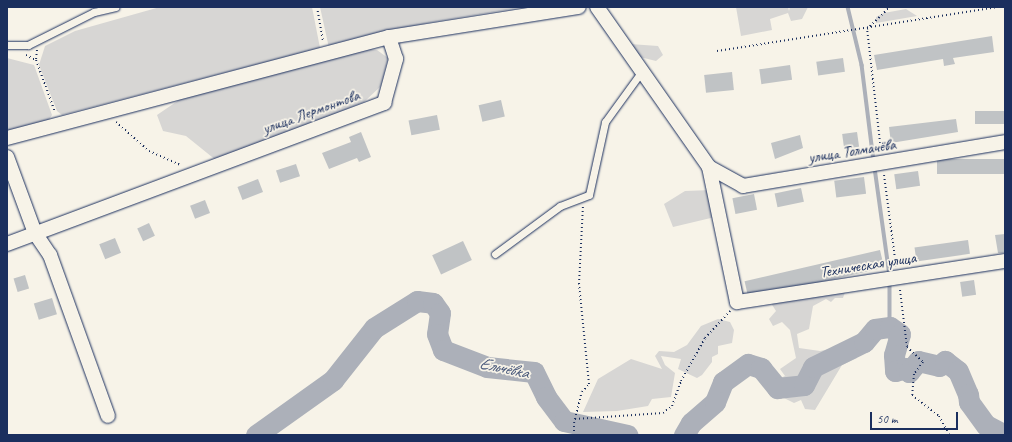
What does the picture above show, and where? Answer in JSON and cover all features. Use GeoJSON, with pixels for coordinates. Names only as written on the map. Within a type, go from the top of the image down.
{"type":"FeatureCollection","features":[{"type":"Feature","properties":{"kind":"street"},"geometry":{"type":"LineString","coordinates":[[7,138],[59,122],[390,37],[579,7]]}},
{"type":"Feature","properties":{"kind":"street"},"geometry":{"type":"LineString","coordinates":[[597,7],[709,167],[737,302]]}},
{"type":"Feature","properties":{"kind":"street","name":"улица Лермонтова"},"geometry":{"type":"LineString","coordinates":[[7,244],[384,103],[396,59],[390,37]]}},
{"type":"Feature","properties":{"kind":"street","name":"улица Толмачёва"},"geometry":{"type":"LineString","coordinates":[[709,167],[743,186],[1005,142]]}},
{"type":"Feature","properties":{"kind":"street"},"geometry":{"type":"LineString","coordinates":[[7,157],[35,233],[50,255],[108,416]]}},
{"type":"Feature","properties":{"kind":"street","name":"Техническая улица"},"geometry":{"type":"LineString","coordinates":[[737,302],[1005,261]]}},
{"type":"Feature","properties":{"kind":"lane"},"geometry":{"type":"LineString","coordinates":[[7,46],[28,45],[94,12],[115,7]]}},
{"type":"Feature","properties":{"kind":"lane"},"geometry":{"type":"LineString","coordinates":[[494,254],[560,206],[589,195],[605,122],[642,71]]}},
{"type":"Feature","properties":{"kind":"path"},"geometry":{"type":"LineString","coordinates":[[317,7],[326,54]]}},
{"type":"Feature","properties":{"kind":"path"},"geometry":{"type":"LineString","coordinates":[[717,51],[867,29],[998,7]]}},
{"type":"Feature","properties":{"kind":"path"},"geometry":{"type":"LineString","coordinates":[[867,29],[889,8]]}},
{"type":"Feature","properties":{"kind":"path"},"geometry":{"type":"LineString","coordinates":[[867,29],[882,163],[907,347],[923,362],[914,374],[912,395],[939,416],[949,435]]}},
{"type":"Feature","properties":{"kind":"path"},"geometry":{"type":"LineString","coordinates":[[39,40],[36,60],[59,122]]}},
{"type":"Feature","properties":{"kind":"path"},"geometry":{"type":"LineString","coordinates":[[103,111],[149,151],[196,173]]}},
{"type":"Feature","properties":{"kind":"path"},"geometry":{"type":"LineString","coordinates":[[574,435],[575,419],[582,392],[589,384],[579,284],[584,197]]}},
{"type":"Feature","properties":{"kind":"path"},"geometry":{"type":"LineString","coordinates":[[575,419],[663,413],[672,406],[681,381],[705,338],[737,302]]}},
{"type":"Feature","properties":{"kind":"shaded area"},"geometry":{"type":"Polygon","coordinates":[[[160,7],[312,7],[320,48],[62,115],[57,111],[39,65],[45,46],[75,31],[160,7]]]}},
{"type":"Feature","properties":{"kind":"shaded area"},"geometry":{"type":"Polygon","coordinates":[[[320,7],[524,7],[427,23],[329,48],[320,7]]]}},
{"type":"Feature","properties":{"kind":"shaded area"},"geometry":{"type":"Polygon","coordinates":[[[736,7],[788,7],[789,11],[790,7],[808,7],[802,19],[791,21],[788,13],[770,19],[772,30],[741,36],[736,7]]]}},
{"type":"Feature","properties":{"kind":"shaded area"},"geometry":{"type":"Polygon","coordinates":[[[906,9],[917,16],[876,23],[876,17],[884,13],[906,9]]]}},
{"type":"Feature","properties":{"kind":"shaded area"},"geometry":{"type":"Polygon","coordinates":[[[630,44],[658,46],[663,55],[656,61],[640,57],[630,44]]]}},
{"type":"Feature","properties":{"kind":"shaded area"},"geometry":{"type":"Polygon","coordinates":[[[364,48],[377,50],[388,58],[381,86],[364,102],[217,161],[186,136],[163,131],[157,115],[182,98],[364,48]]]}},
{"type":"Feature","properties":{"kind":"shaded area"},"geometry":{"type":"Polygon","coordinates":[[[7,58],[34,65],[52,115],[48,121],[7,131],[7,58]]]}},
{"type":"Feature","properties":{"kind":"shaded area"},"geometry":{"type":"Polygon","coordinates":[[[712,190],[715,217],[673,227],[664,204],[685,191],[712,190]]]}},
{"type":"Feature","properties":{"kind":"shaded area"},"geometry":{"type":"Polygon","coordinates":[[[845,292],[843,298],[835,298],[831,302],[826,299],[813,306],[809,329],[797,334],[799,348],[820,351],[844,346],[849,353],[845,358],[853,355],[857,358],[842,365],[815,410],[805,409],[801,400],[794,403],[778,395],[773,389],[776,380],[785,376],[780,369],[796,358],[790,330],[782,322],[773,326],[769,319],[776,311],[771,303],[845,292]]]}},
{"type":"Feature","properties":{"kind":"shaded area"},"geometry":{"type":"Polygon","coordinates":[[[718,319],[730,322],[734,330],[732,343],[718,346],[718,354],[712,357],[712,362],[702,375],[697,378],[678,369],[681,359],[661,356],[665,365],[675,373],[671,397],[652,399],[648,406],[617,411],[583,412],[598,379],[631,359],[662,369],[655,356],[659,351],[674,352],[687,345],[701,326],[718,319]]]}},
{"type":"Feature","properties":{"kind":"building"},"geometry":{"type":"Polygon","coordinates":[[[992,36],[994,52],[953,58],[955,64],[944,66],[943,59],[877,70],[874,55],[992,36]]]}},
{"type":"Feature","properties":{"kind":"building"},"geometry":{"type":"Polygon","coordinates":[[[843,58],[845,72],[818,76],[816,62],[843,58]]]}},
{"type":"Feature","properties":{"kind":"building"},"geometry":{"type":"Polygon","coordinates":[[[790,65],[792,80],[761,84],[759,69],[790,65]]]}},
{"type":"Feature","properties":{"kind":"building"},"geometry":{"type":"Polygon","coordinates":[[[732,72],[734,90],[706,93],[704,75],[732,72]]]}},
{"type":"Feature","properties":{"kind":"building"},"geometry":{"type":"Polygon","coordinates":[[[501,100],[505,117],[482,122],[479,105],[501,100]]]}},
{"type":"Feature","properties":{"kind":"building"},"geometry":{"type":"Polygon","coordinates":[[[975,111],[1005,111],[1005,124],[975,124],[975,111]]]}},
{"type":"Feature","properties":{"kind":"building"},"geometry":{"type":"Polygon","coordinates":[[[437,115],[440,130],[411,135],[409,121],[437,115]]]}},
{"type":"Feature","properties":{"kind":"building"},"geometry":{"type":"Polygon","coordinates":[[[956,119],[958,132],[891,143],[889,127],[956,119]]]}},
{"type":"Feature","properties":{"kind":"building"},"geometry":{"type":"Polygon","coordinates":[[[361,132],[371,157],[359,162],[357,158],[329,169],[322,153],[351,142],[349,137],[361,132]]]}},
{"type":"Feature","properties":{"kind":"building"},"geometry":{"type":"Polygon","coordinates":[[[857,132],[859,147],[844,149],[842,134],[857,132]]]}},
{"type":"Feature","properties":{"kind":"building"},"geometry":{"type":"Polygon","coordinates":[[[800,135],[803,148],[775,159],[771,143],[800,135]]]}},
{"type":"Feature","properties":{"kind":"building"},"geometry":{"type":"Polygon","coordinates":[[[937,159],[1005,159],[1005,174],[937,174],[937,159]]]}},
{"type":"Feature","properties":{"kind":"building"},"geometry":{"type":"Polygon","coordinates":[[[296,164],[300,176],[280,183],[276,170],[296,164]]]}},
{"type":"Feature","properties":{"kind":"building"},"geometry":{"type":"Polygon","coordinates":[[[918,171],[920,186],[896,189],[894,174],[918,171]]]}},
{"type":"Feature","properties":{"kind":"building"},"geometry":{"type":"Polygon","coordinates":[[[864,177],[866,194],[836,198],[834,181],[864,177]]]}},
{"type":"Feature","properties":{"kind":"building"},"geometry":{"type":"Polygon","coordinates":[[[258,179],[263,192],[242,200],[237,187],[258,179]]]}},
{"type":"Feature","properties":{"kind":"building"},"geometry":{"type":"Polygon","coordinates":[[[801,188],[804,202],[778,207],[775,194],[801,188]]]}},
{"type":"Feature","properties":{"kind":"building"},"geometry":{"type":"Polygon","coordinates":[[[754,194],[757,210],[735,214],[732,198],[754,194]]]}},
{"type":"Feature","properties":{"kind":"building"},"geometry":{"type":"Polygon","coordinates":[[[205,200],[210,213],[195,219],[190,206],[205,200]]]}},
{"type":"Feature","properties":{"kind":"building"},"geometry":{"type":"Polygon","coordinates":[[[149,223],[155,236],[143,241],[137,228],[149,223]]]}},
{"type":"Feature","properties":{"kind":"building"},"geometry":{"type":"Polygon","coordinates":[[[1005,234],[1005,253],[998,253],[995,235],[1005,234]]]}},
{"type":"Feature","properties":{"kind":"building"},"geometry":{"type":"Polygon","coordinates":[[[115,238],[121,253],[105,259],[99,244],[115,238]]]}},
{"type":"Feature","properties":{"kind":"building"},"geometry":{"type":"Polygon","coordinates":[[[968,240],[970,254],[916,261],[915,248],[968,240]]]}},
{"type":"Feature","properties":{"kind":"building"},"geometry":{"type":"Polygon","coordinates":[[[463,241],[472,260],[441,274],[432,255],[463,241]]]}},
{"type":"Feature","properties":{"kind":"building"},"geometry":{"type":"Polygon","coordinates":[[[880,250],[884,268],[749,299],[745,281],[880,250]]]}},
{"type":"Feature","properties":{"kind":"building"},"geometry":{"type":"Polygon","coordinates":[[[25,275],[29,288],[18,292],[14,279],[25,275]]]}},
{"type":"Feature","properties":{"kind":"building"},"geometry":{"type":"Polygon","coordinates":[[[974,280],[976,295],[962,297],[960,282],[974,280]]]}},
{"type":"Feature","properties":{"kind":"building"},"geometry":{"type":"Polygon","coordinates":[[[52,298],[57,314],[39,320],[34,304],[52,298]]]}},
{"type":"Feature","properties":{"kind":"waterway"},"geometry":{"type":"LineString","coordinates":[[848,7],[862,65],[874,161]]}},
{"type":"Feature","properties":{"kind":"waterway"},"geometry":{"type":"LineString","coordinates":[[875,168],[890,276]]}},
{"type":"Feature","properties":{"kind":"waterway"},"geometry":{"type":"LineString","coordinates":[[890,282],[890,327]]}},
{"type":"Feature","properties":{"kind":"waterway","name":"Ельчёвка"},"geometry":{"type":"LineString","coordinates":[[256,435],[333,380],[374,328],[417,301],[433,303],[440,313],[437,334],[443,350],[487,367],[534,372],[546,397],[564,421],[627,435]]}},
{"type":"Feature","properties":{"kind":"waterway","name":"Ельчёвка"},"geometry":{"type":"LineString","coordinates":[[684,435],[691,423],[715,402],[723,382],[748,364],[761,368],[777,388],[804,385],[813,367],[864,342],[875,329],[890,327],[900,334],[894,355],[895,371],[906,368],[909,372],[918,361],[939,366],[945,361],[958,371],[968,394],[969,402],[986,425],[1005,435]]}}]}
